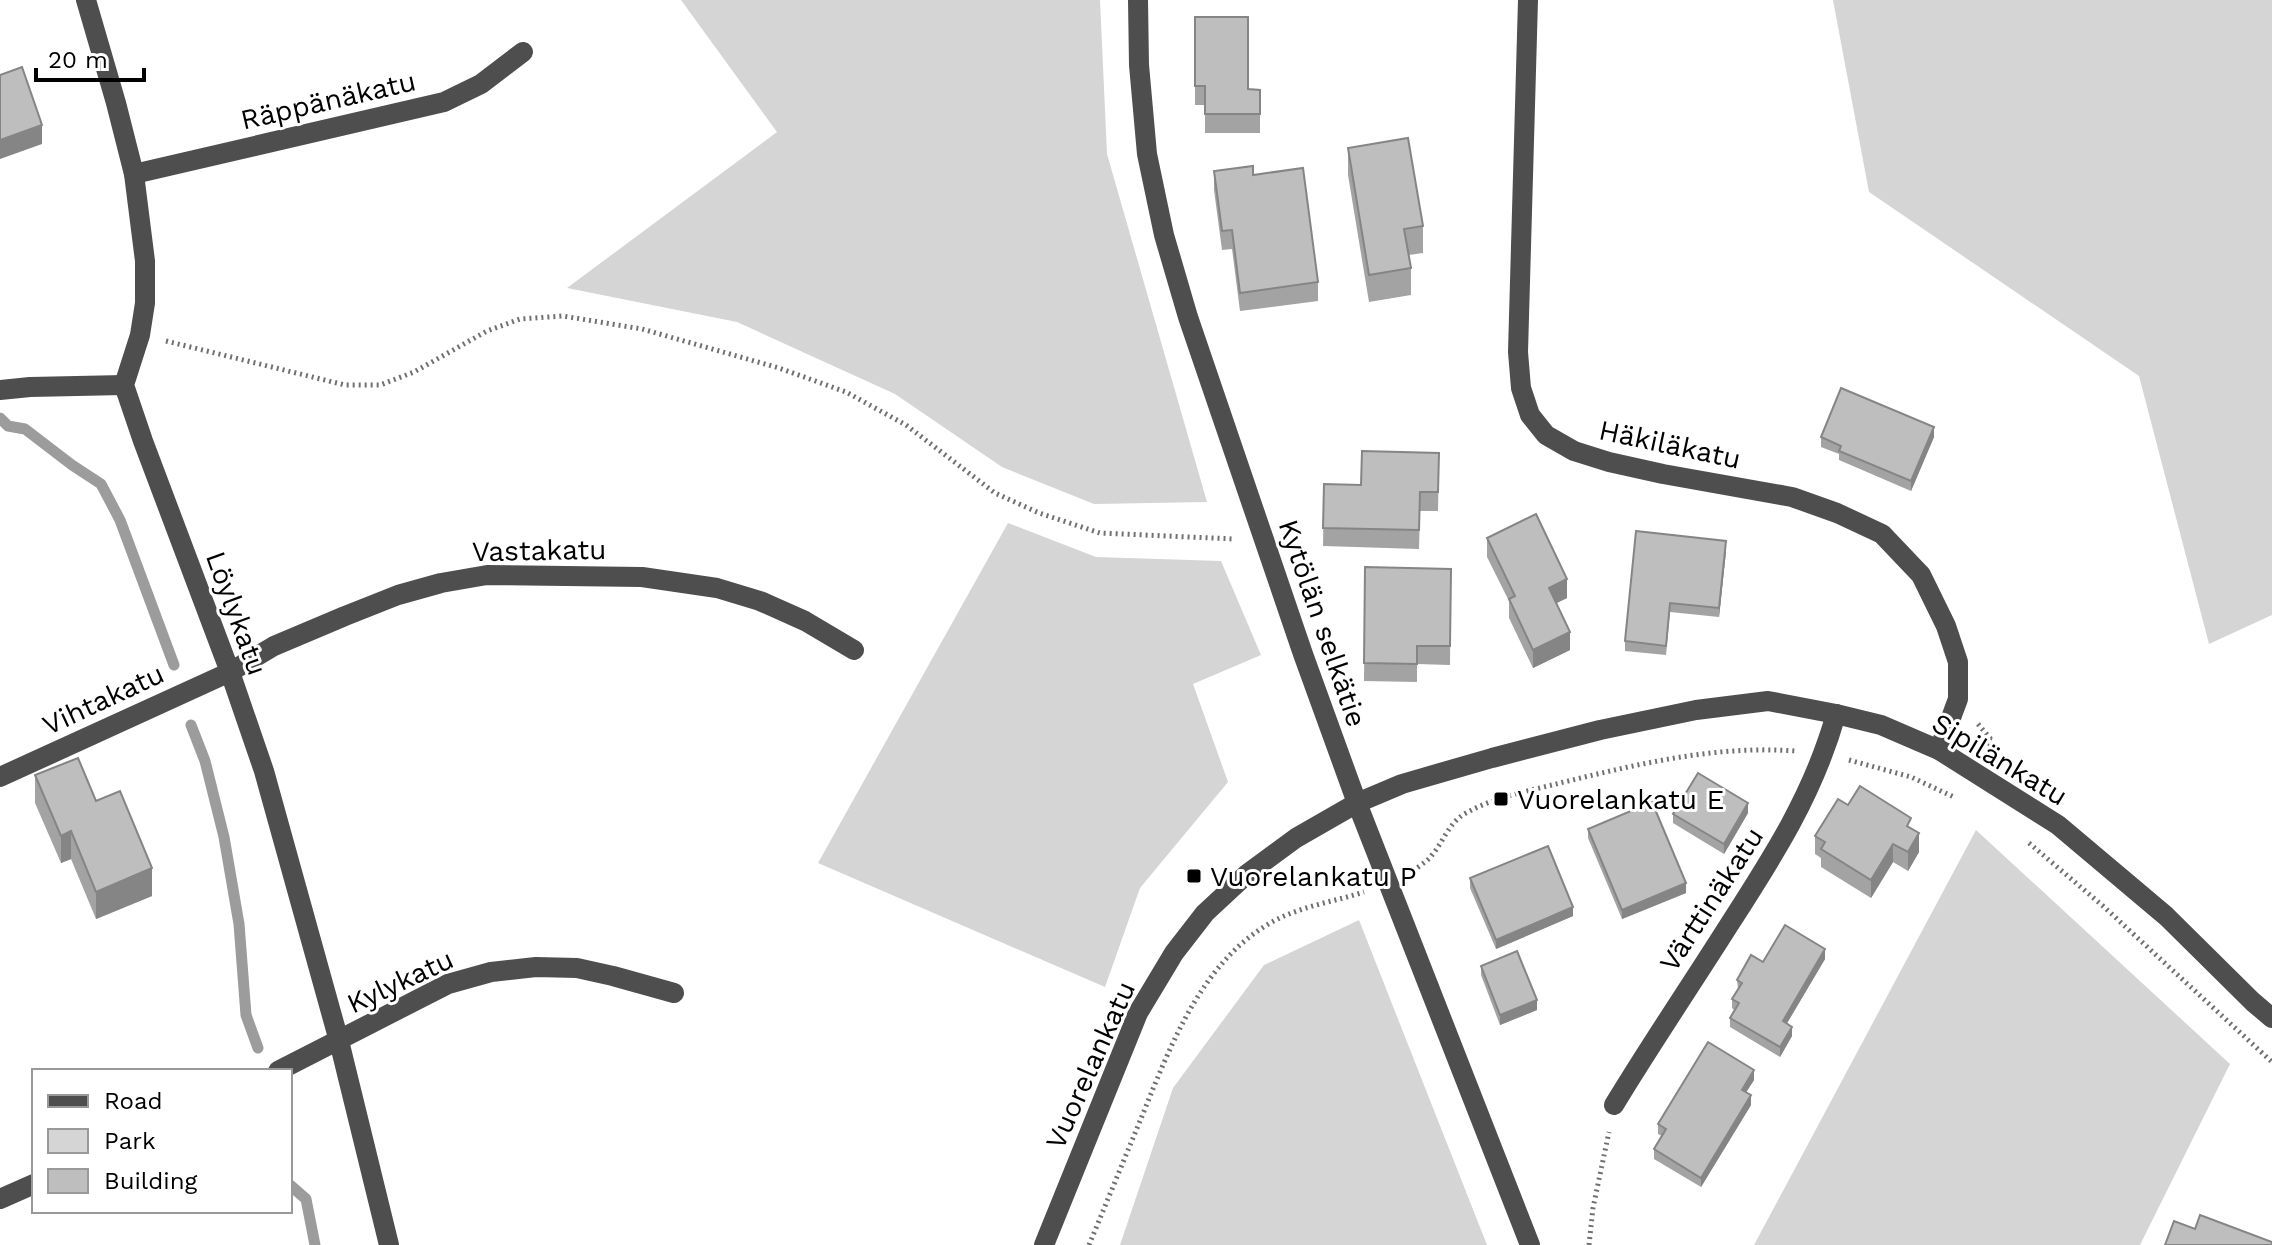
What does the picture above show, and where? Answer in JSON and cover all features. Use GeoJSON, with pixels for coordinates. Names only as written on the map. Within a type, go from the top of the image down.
{"type":"FeatureCollection","features":[{"type":"Feature","properties":{"kind":"street"},"geometry":{"type":"LineString","coordinates":[[0,390],[124,385],[140,335],[145,303],[145,261],[134,174],[86,0]]}},
{"type":"Feature","properties":{"kind":"street","name":"Kytölän selkätie"},"geometry":{"type":"LineString","coordinates":[[1138,0],[1139,65],[1147,154],[1164,235],[1188,317],[1357,803],[1530,1245]]}},
{"type":"Feature","properties":{"kind":"street","name":"Häkiläkatu"},"geometry":{"type":"LineString","coordinates":[[1528,0],[1518,352],[1521,388],[1530,415],[1546,435],[1574,451],[1609,462],[1792,497],[1882,534],[1921,575],[1946,626],[1958,662],[1958,699],[1939,750]]}},
{"type":"Feature","properties":{"kind":"street","name":"Räppänäkatu"},"geometry":{"type":"LineString","coordinates":[[134,174],[444,102],[481,84],[523,52]]}},
{"type":"Feature","properties":{"kind":"street","name":"Löylykatu"},"geometry":{"type":"LineString","coordinates":[[124,385],[264,771],[339,1041],[389,1245]]}},
{"type":"Feature","properties":{"kind":"street","name":"Vastakatu"},"geometry":{"type":"LineString","coordinates":[[230,672],[274,646],[398,595],[487,575],[642,577],[717,588],[760,601],[805,621],[854,650]]}},
{"type":"Feature","properties":{"kind":"street","name":"Vihtakatu"},"geometry":{"type":"LineString","coordinates":[[0,777],[230,672]]}},
{"type":"Feature","properties":{"kind":"street","name":"Sipilänkatu"},"geometry":{"type":"LineString","coordinates":[[1357,803],[1402,784],[1492,758],[1600,730],[1696,710],[1768,701],[1836,714],[1881,725],[1939,750],[2058,825],[2166,916],[2272,1018]]}},
{"type":"Feature","properties":{"kind":"street","name":"Värttinäkatu"},"geometry":{"type":"LineString","coordinates":[[1614,1105],[1783,840],[1825,753],[1836,714]]}},
{"type":"Feature","properties":{"kind":"street","name":"Vuorelankatu"},"geometry":{"type":"LineString","coordinates":[[1044,1245],[1138,1013],[1174,953],[1205,913],[1247,874],[1296,838],[1357,803]]}},
{"type":"Feature","properties":{"kind":"street","name":"Kylykatu"},"geometry":{"type":"LineString","coordinates":[[282,1069],[448,984],[491,972],[536,967],[577,968],[674,993]]}},
{"type":"Feature","properties":{"kind":"street"},"geometry":{"type":"LineString","coordinates":[[0,1199],[32,1185]]}},
{"type":"Feature","properties":{"kind":"path"},"geometry":{"type":"LineString","coordinates":[[140,335],[345,385],[380,385],[414,372],[487,331],[520,319],[563,316],[642,329],[779,368],[846,392],[906,425],[995,493],[1039,513],[1100,533],[1239,539],[1262,536]]}},
{"type":"Feature","properties":{"kind":"path"},"geometry":{"type":"LineString","coordinates":[[1089,1245],[1174,1038],[1222,963],[1269,923],[1304,907],[1343,899],[1408,874],[1431,857],[1445,833],[1464,814],[1501,799],[1629,766],[1706,752],[1766,748],[1825,753],[1911,777],[1960,799]]}},
{"type":"Feature","properties":{"kind":"path"},"geometry":{"type":"LineString","coordinates":[[2019,836],[2103,906],[2272,1062]]}},
{"type":"Feature","properties":{"kind":"path"},"geometry":{"type":"LineString","coordinates":[[1589,1245],[1593,1208],[1614,1105]]}},
{"type":"Feature","properties":{"kind":"green space"},"geometry":{"type":"Polygon","coordinates":[[[681,0],[1100,0],[1107,154],[1207,502],[1094,504],[1002,467],[895,394],[737,322],[567,288],[777,132],[681,0]]]}},
{"type":"Feature","properties":{"kind":"green space"},"geometry":{"type":"Polygon","coordinates":[[[1833,0],[2272,0],[2272,615],[2209,644],[2139,376],[1869,192],[1833,0]]]}},
{"type":"Feature","properties":{"kind":"green space"},"geometry":{"type":"Polygon","coordinates":[[[1008,523],[1096,557],[1221,561],[1261,655],[1193,684],[1228,782],[1140,888],[1105,987],[818,863],[1008,523]]]}},
{"type":"Feature","properties":{"kind":"green space"},"geometry":{"type":"Polygon","coordinates":[[[1976,830],[2230,1064],[2140,1245],[1754,1245],[1976,830]]]}},
{"type":"Feature","properties":{"kind":"green space"},"geometry":{"type":"Polygon","coordinates":[[[1359,920],[1487,1245],[1120,1245],[1173,1088],[1264,965],[1359,920]]]}},
{"type":"Feature","properties":{"kind":"building"},"geometry":{"type":"Polygon","coordinates":[[[1195,17],[1248,17],[1248,89],[1260,90],[1260,114],[1205,114],[1205,86],[1195,86],[1195,17]]]}},
{"type":"Feature","properties":{"kind":"building"},"geometry":{"type":"Polygon","coordinates":[[[22,67],[42,125],[0,140],[0,75],[22,67]]]}},
{"type":"Feature","properties":{"kind":"building"},"geometry":{"type":"Polygon","coordinates":[[[1408,138],[1423,226],[1404,229],[1411,268],[1369,275],[1348,148],[1408,138]]]}},
{"type":"Feature","properties":{"kind":"building"},"geometry":{"type":"Polygon","coordinates":[[[1253,166],[1253,175],[1303,168],[1318,282],[1240,293],[1232,230],[1222,231],[1214,171],[1253,166]]]}},
{"type":"Feature","properties":{"kind":"building"},"geometry":{"type":"Polygon","coordinates":[[[1841,388],[1934,427],[1911,481],[1839,451],[1841,446],[1821,437],[1841,388]]]}},
{"type":"Feature","properties":{"kind":"building"},"geometry":{"type":"Polygon","coordinates":[[[1362,451],[1439,453],[1438,492],[1420,492],[1419,530],[1323,528],[1324,484],[1361,485],[1362,451]]]}},
{"type":"Feature","properties":{"kind":"building"},"geometry":{"type":"Polygon","coordinates":[[[1536,514],[1567,579],[1549,588],[1570,632],[1533,650],[1509,599],[1515,596],[1487,538],[1536,514]]]}},
{"type":"Feature","properties":{"kind":"building"},"geometry":{"type":"Polygon","coordinates":[[[1636,531],[1726,541],[1719,608],[1670,603],[1666,646],[1625,641],[1636,531]]]}},
{"type":"Feature","properties":{"kind":"building"},"geometry":{"type":"Polygon","coordinates":[[[1365,567],[1451,569],[1450,646],[1417,646],[1417,664],[1364,663],[1365,567]]]}},
{"type":"Feature","properties":{"kind":"building"},"geometry":{"type":"Polygon","coordinates":[[[78,758],[96,801],[120,791],[152,868],[96,892],[71,831],[61,836],[35,775],[78,758]]]}},
{"type":"Feature","properties":{"kind":"building"},"geometry":{"type":"Polygon","coordinates":[[[1698,773],[1748,803],[1724,844],[1673,814],[1698,773]]]}},
{"type":"Feature","properties":{"kind":"building"},"geometry":{"type":"Polygon","coordinates":[[[1860,786],[1911,818],[1907,826],[1919,833],[1908,852],[1893,844],[1871,880],[1821,849],[1825,842],[1815,836],[1838,799],[1848,805],[1860,786]]]}},
{"type":"Feature","properties":{"kind":"building"},"geometry":{"type":"Polygon","coordinates":[[[1652,802],[1686,883],[1622,910],[1588,829],[1652,802]]]}},
{"type":"Feature","properties":{"kind":"building"},"geometry":{"type":"Polygon","coordinates":[[[1548,846],[1573,907],[1496,940],[1470,878],[1548,846]]]}},
{"type":"Feature","properties":{"kind":"building"},"geometry":{"type":"Polygon","coordinates":[[[1785,925],[1825,949],[1783,1021],[1792,1027],[1780,1047],[1730,1018],[1739,1003],[1732,999],[1742,983],[1737,980],[1751,955],[1763,962],[1785,925]]]}},
{"type":"Feature","properties":{"kind":"building"},"geometry":{"type":"Polygon","coordinates":[[[1517,951],[1537,1000],[1500,1015],[1481,966],[1517,951]]]}},
{"type":"Feature","properties":{"kind":"building"},"geometry":{"type":"Polygon","coordinates":[[[1708,1042],[1754,1070],[1742,1090],[1751,1095],[1701,1178],[1654,1149],[1666,1129],[1658,1124],[1708,1042]]]}},
{"type":"Feature","properties":{"kind":"building"},"geometry":{"type":"Polygon","coordinates":[[[2200,1215],[2272,1242],[2272,1245],[2165,1245],[2174,1221],[2195,1229],[2200,1215]]]}},
{"type":"Feature","properties":{"kind":"waterway"},"geometry":{"type":"LineString","coordinates":[[0,418],[8,426],[25,429],[101,484],[120,520],[174,665]]}},
{"type":"Feature","properties":{"kind":"waterway"},"geometry":{"type":"LineString","coordinates":[[191,725],[205,761],[224,837],[239,924],[246,1015],[258,1048]]}},
{"type":"Feature","properties":{"kind":"waterway"},"geometry":{"type":"LineString","coordinates":[[292,1187],[306,1199],[315,1245]]}},
{"type":"Feature","properties":{"kind":"place","name":"Vuorelankatu E"},"geometry":{"type":"Point","coordinates":[1501,799]}},
{"type":"Feature","properties":{"kind":"place","name":"Vuorelankatu P"},"geometry":{"type":"Point","coordinates":[1194,876]}}]}
